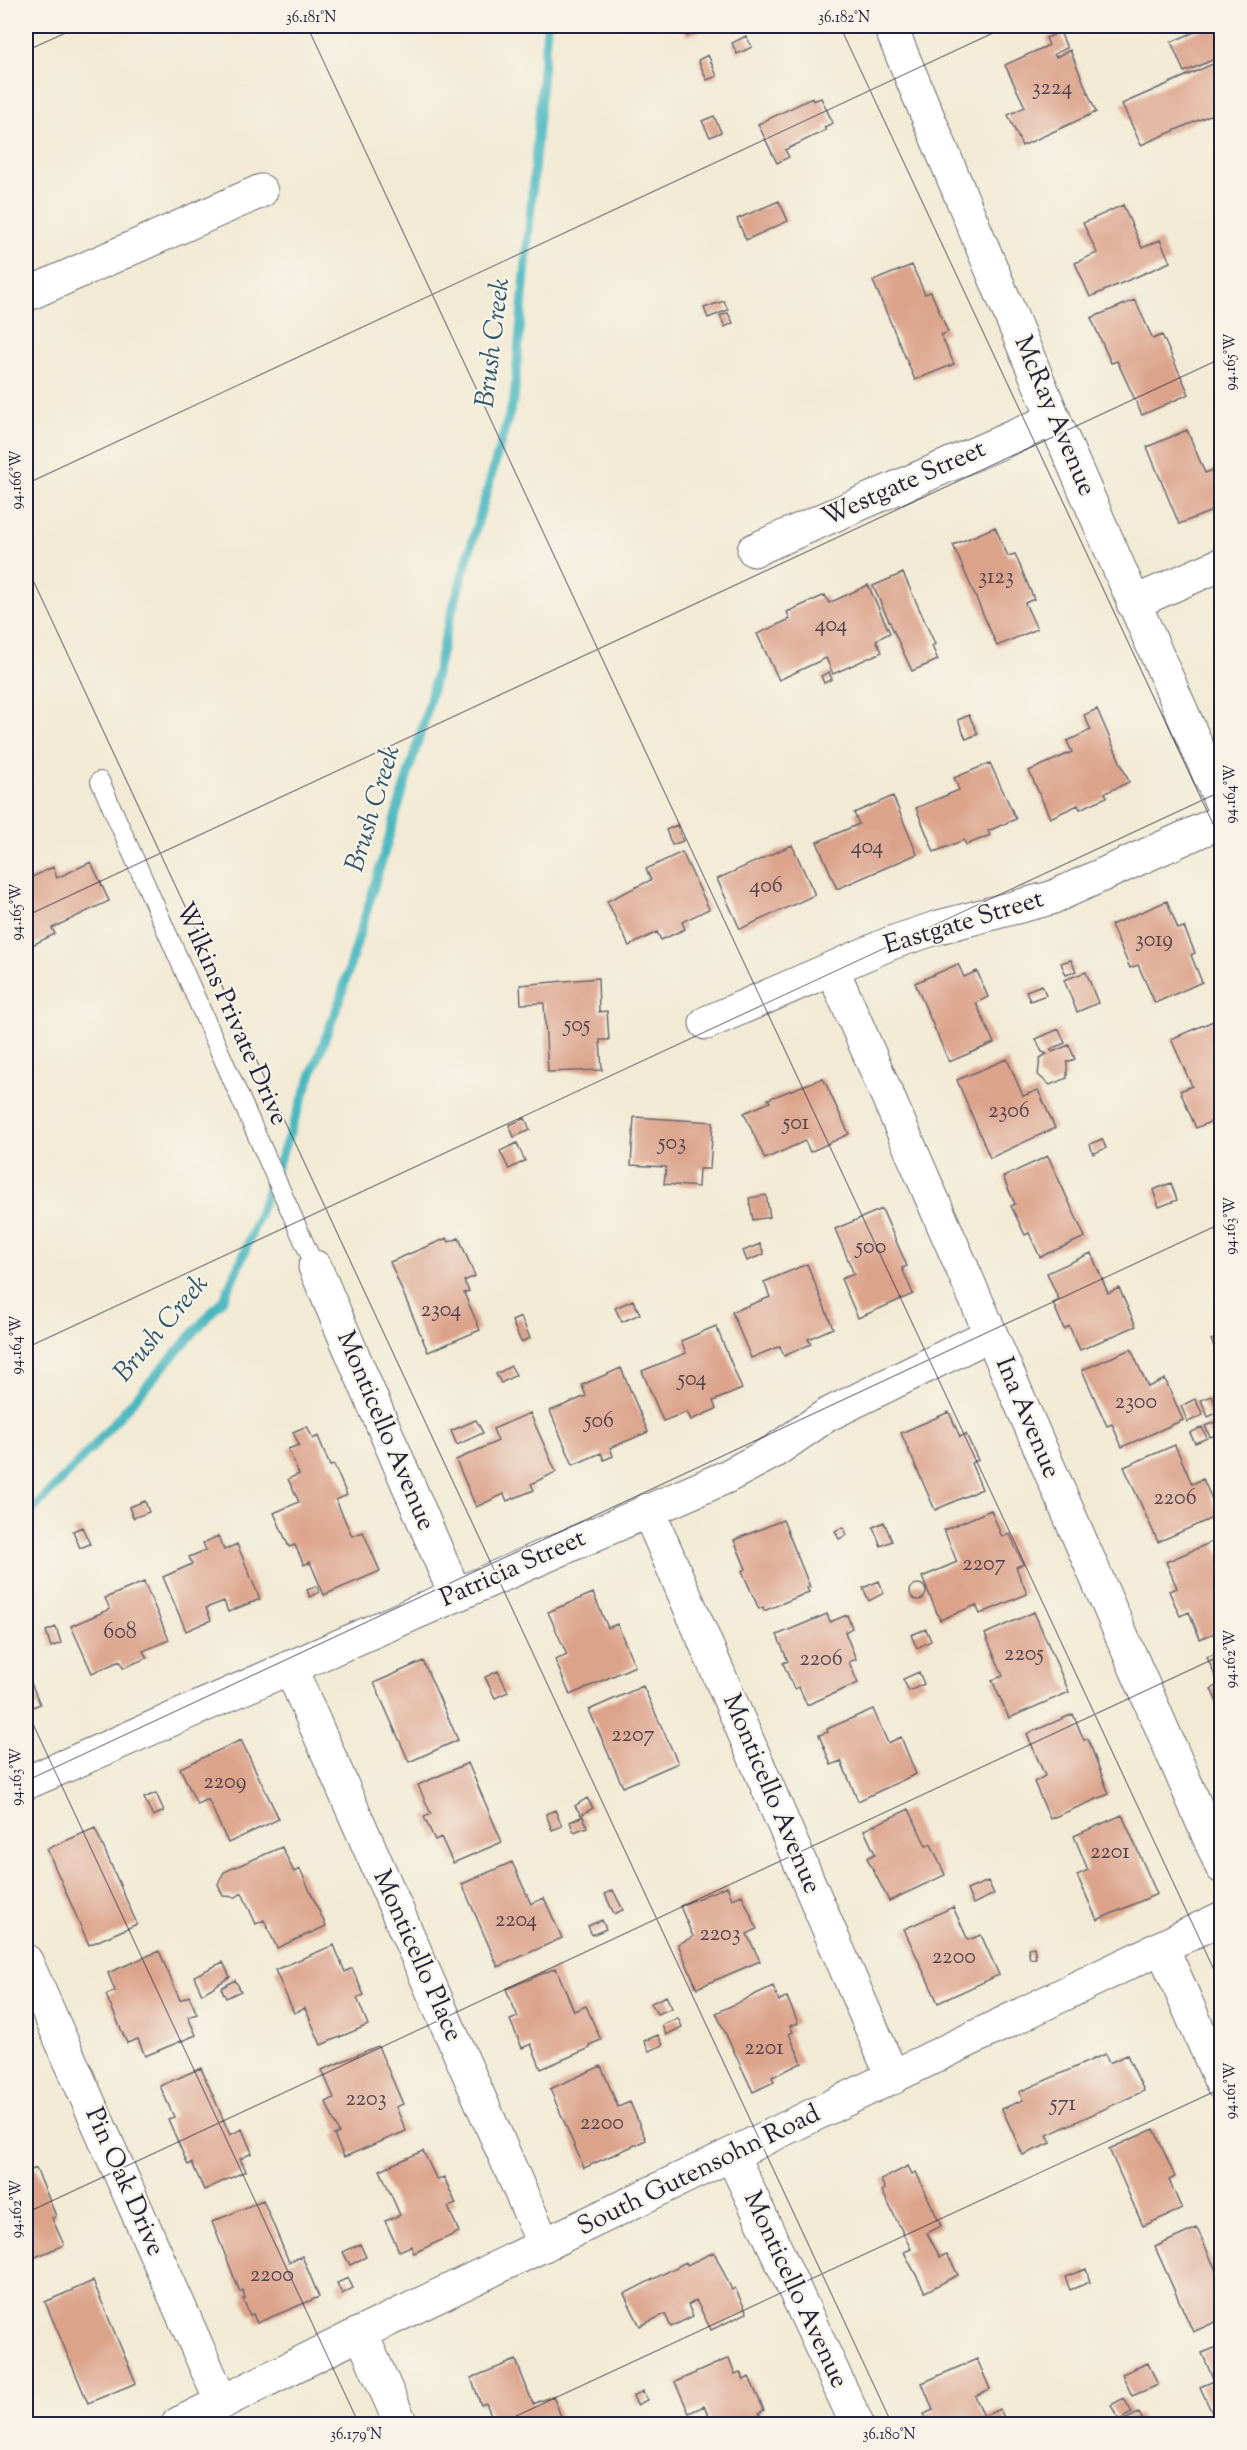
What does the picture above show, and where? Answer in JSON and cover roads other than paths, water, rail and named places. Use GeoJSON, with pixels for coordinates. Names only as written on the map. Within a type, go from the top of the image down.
{"type":"FeatureCollection","features":[{"type":"Feature","properties":{"kind":"street","name":"McRay Avenue"},"geometry":{"type":"LineString","coordinates":[[892,26],[1054,419],[1221,804]]}},
{"type":"Feature","properties":{"kind":"street"},"geometry":{"type":"LineString","coordinates":[[26,295],[261,190]]}},
{"type":"Feature","properties":{"kind":"street","name":"Westgate Street"},"geometry":{"type":"LineString","coordinates":[[754,550],[1054,419]]}},
{"type":"Feature","properties":{"kind":"street"},"geometry":{"type":"LineString","coordinates":[[1133,603],[1221,564]]}},
{"type":"Feature","properties":{"kind":"street","name":"Eastgate Street"},"geometry":{"type":"LineString","coordinates":[[706,1023],[891,943],[939,927],[1051,898],[1221,821]]}},
{"type":"Feature","properties":{"kind":"street","name":"Ina Avenue"},"geometry":{"type":"LineString","coordinates":[[832,968],[1221,1867]]}},
{"type":"Feature","properties":{"kind":"street","name":"Monticello Avenue"},"geometry":{"type":"LineString","coordinates":[[315,1267],[455,1594]]}},
{"type":"Feature","properties":{"kind":"street","name":"Patricia Street"},"geometry":{"type":"LineString","coordinates":[[26,1783],[726,1477],[773,1452],[827,1415],[991,1334]]}},
{"type":"Feature","properties":{"kind":"street","name":"Monticello Avenue"},"geometry":{"type":"LineString","coordinates":[[648,1510],[893,2078]]}},
{"type":"Feature","properties":{"kind":"street","name":"Monticello Place"},"geometry":{"type":"LineString","coordinates":[[290,1667],[544,2245]]}},
{"type":"Feature","properties":{"kind":"street","name":"South Gutensohn Road"},"geometry":{"type":"LineString","coordinates":[[178,2424],[361,2333],[1221,1918]]}},
{"type":"Feature","properties":{"kind":"street"},"geometry":{"type":"LineString","coordinates":[[1162,1947],[1221,2084]]}},
{"type":"Feature","properties":{"kind":"street","name":"Pin Oak Drive"},"geometry":{"type":"LineString","coordinates":[[26,1961],[222,2403]]}},
{"type":"Feature","properties":{"kind":"street","name":"Monticello Avenue"},"geometry":{"type":"LineString","coordinates":[[732,2155],[857,2424]]}},
{"type":"Feature","properties":{"kind":"street"},"geometry":{"type":"LineString","coordinates":[[361,2333],[401,2424]]}},
{"type":"Feature","properties":{"kind":"lane","name":"Wilkins Private Drive"},"geometry":{"type":"LineString","coordinates":[[100,781],[315,1267]]}},
{"type":"Feature","properties":{"kind":"waterway","name":"Brush Creek"},"geometry":{"type":"LineString","coordinates":[[26,1517],[90,1450],[224,1298],[246,1249],[340,999],[426,715],[448,625],[514,398],[547,26]]}}]}
